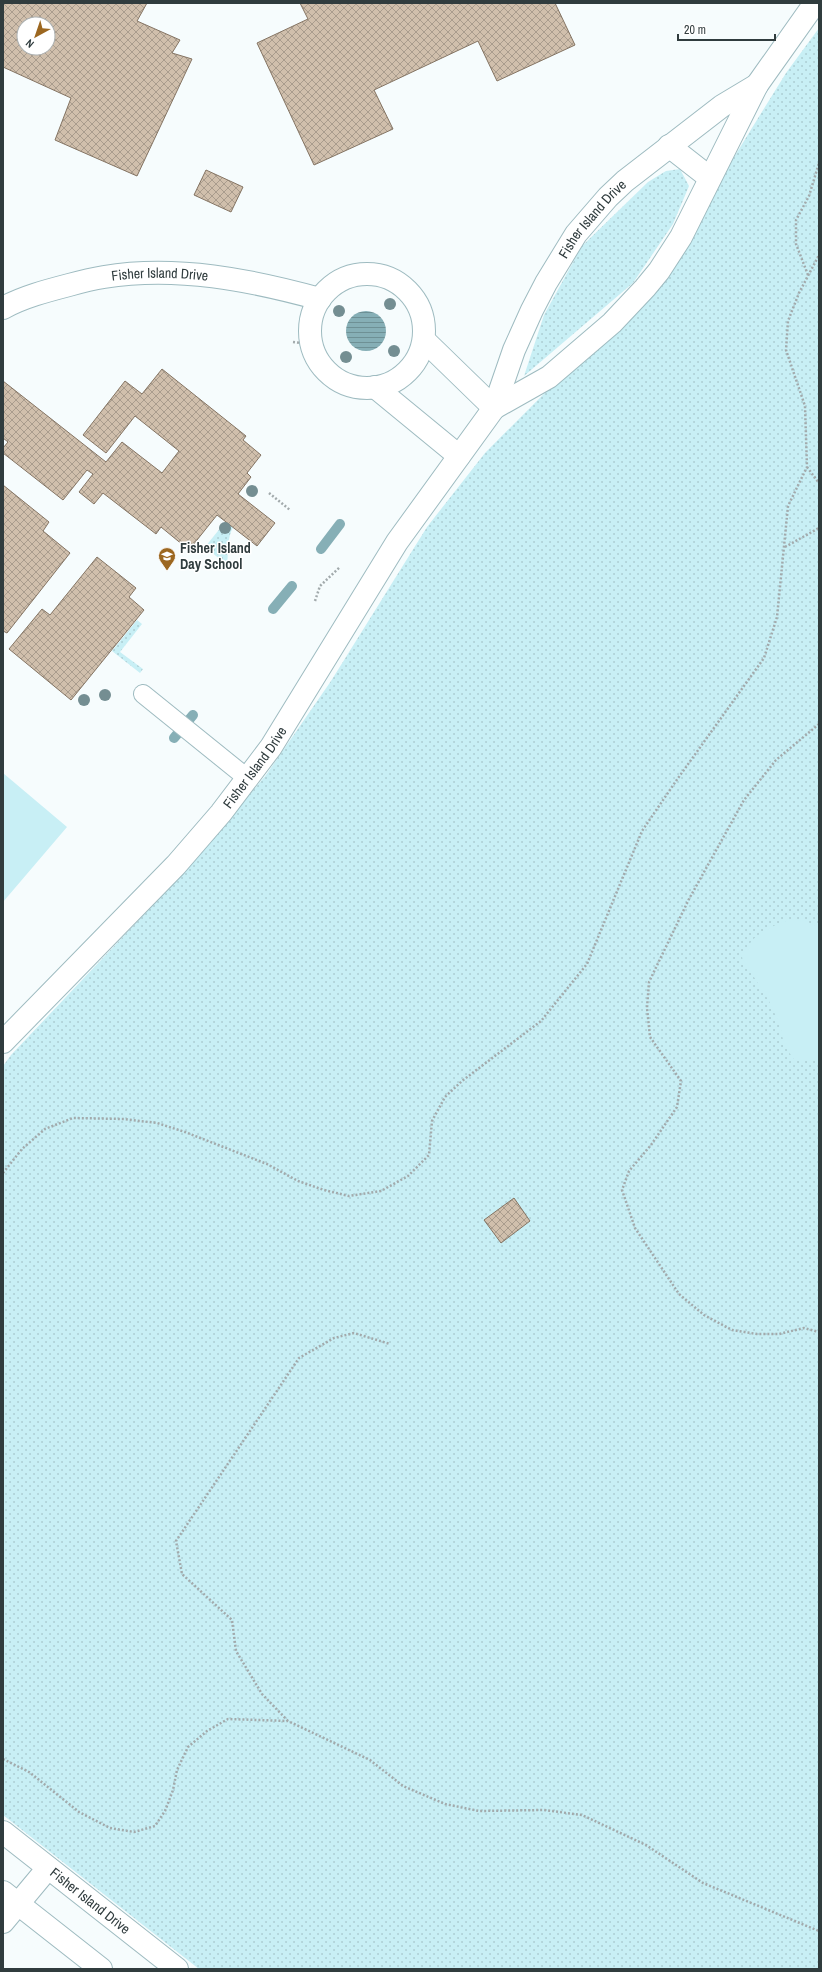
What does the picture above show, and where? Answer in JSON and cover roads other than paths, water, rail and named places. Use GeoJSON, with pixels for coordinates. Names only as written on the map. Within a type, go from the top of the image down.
{"type":"FeatureCollection","features":[{"type":"Feature","properties":{"kind":"street","name":"Fisher Island Drive"},"geometry":{"type":"LineString","coordinates":[[494,408],[549,377],[630,305],[659,271],[671,254],[757,85],[815,3]]}},
{"type":"Feature","properties":{"kind":"street","name":"Fisher Island Drive"},"geometry":{"type":"LineString","coordinates":[[3,1042],[163,880],[221,813],[275,740],[397,542],[494,408],[514,350],[532,310],[576,234],[608,197],[625,181],[722,106],[757,85]]}},
{"type":"Feature","properties":{"kind":"street"},"geometry":{"type":"LineString","coordinates":[[669,146],[710,178]]}},
{"type":"Feature","properties":{"kind":"street"},"geometry":{"type":"LineString","coordinates":[[365,273],[387,278],[406,291],[419,308],[424,324],[424,340],[420,352],[408,369],[398,377],[375,387],[351,386],[335,377],[322,367],[302,343],[313,310],[320,299],[331,288],[343,280],[365,273]]}},
{"type":"Feature","properties":{"kind":"street","name":"Fisher Island Drive"},"geometry":{"type":"LineString","coordinates":[[3,308],[52,289],[104,277],[134,274],[203,275],[267,286],[320,299]]}},
{"type":"Feature","properties":{"kind":"street"},"geometry":{"type":"LineString","coordinates":[[424,340],[494,408]]}},
{"type":"Feature","properties":{"kind":"street"},"geometry":{"type":"LineString","coordinates":[[375,387],[459,456]]}},
{"type":"Feature","properties":{"kind":"street","name":"Fisher Island Drive"},"geometry":{"type":"LineString","coordinates":[[3,1832],[177,1969]]}},
{"type":"Feature","properties":{"kind":"street"},"geometry":{"type":"LineString","coordinates":[[3,1922],[11,1898],[48,1868]]}},
{"type":"Feature","properties":{"kind":"street"},"geometry":{"type":"LineString","coordinates":[[11,1898],[101,1969]]}},
{"type":"Feature","properties":{"kind":"lane"},"geometry":{"type":"LineString","coordinates":[[143,694],[247,778]]}},
{"type":"Feature","properties":{"kind":"waterway"},"geometry":{"type":"LineString","coordinates":[[321,549],[340,524]]}},
{"type":"Feature","properties":{"kind":"waterway"},"geometry":{"type":"LineString","coordinates":[[273,609],[292,586]]}},
{"type":"Feature","properties":{"kind":"waterway"},"geometry":{"type":"LineString","coordinates":[[174,738],[193,715]]}},
{"type":"Feature","properties":{"kind":"place","name":"Fisher Island Day School"},"geometry":{"type":"Point","coordinates":[167,571]}}]}
